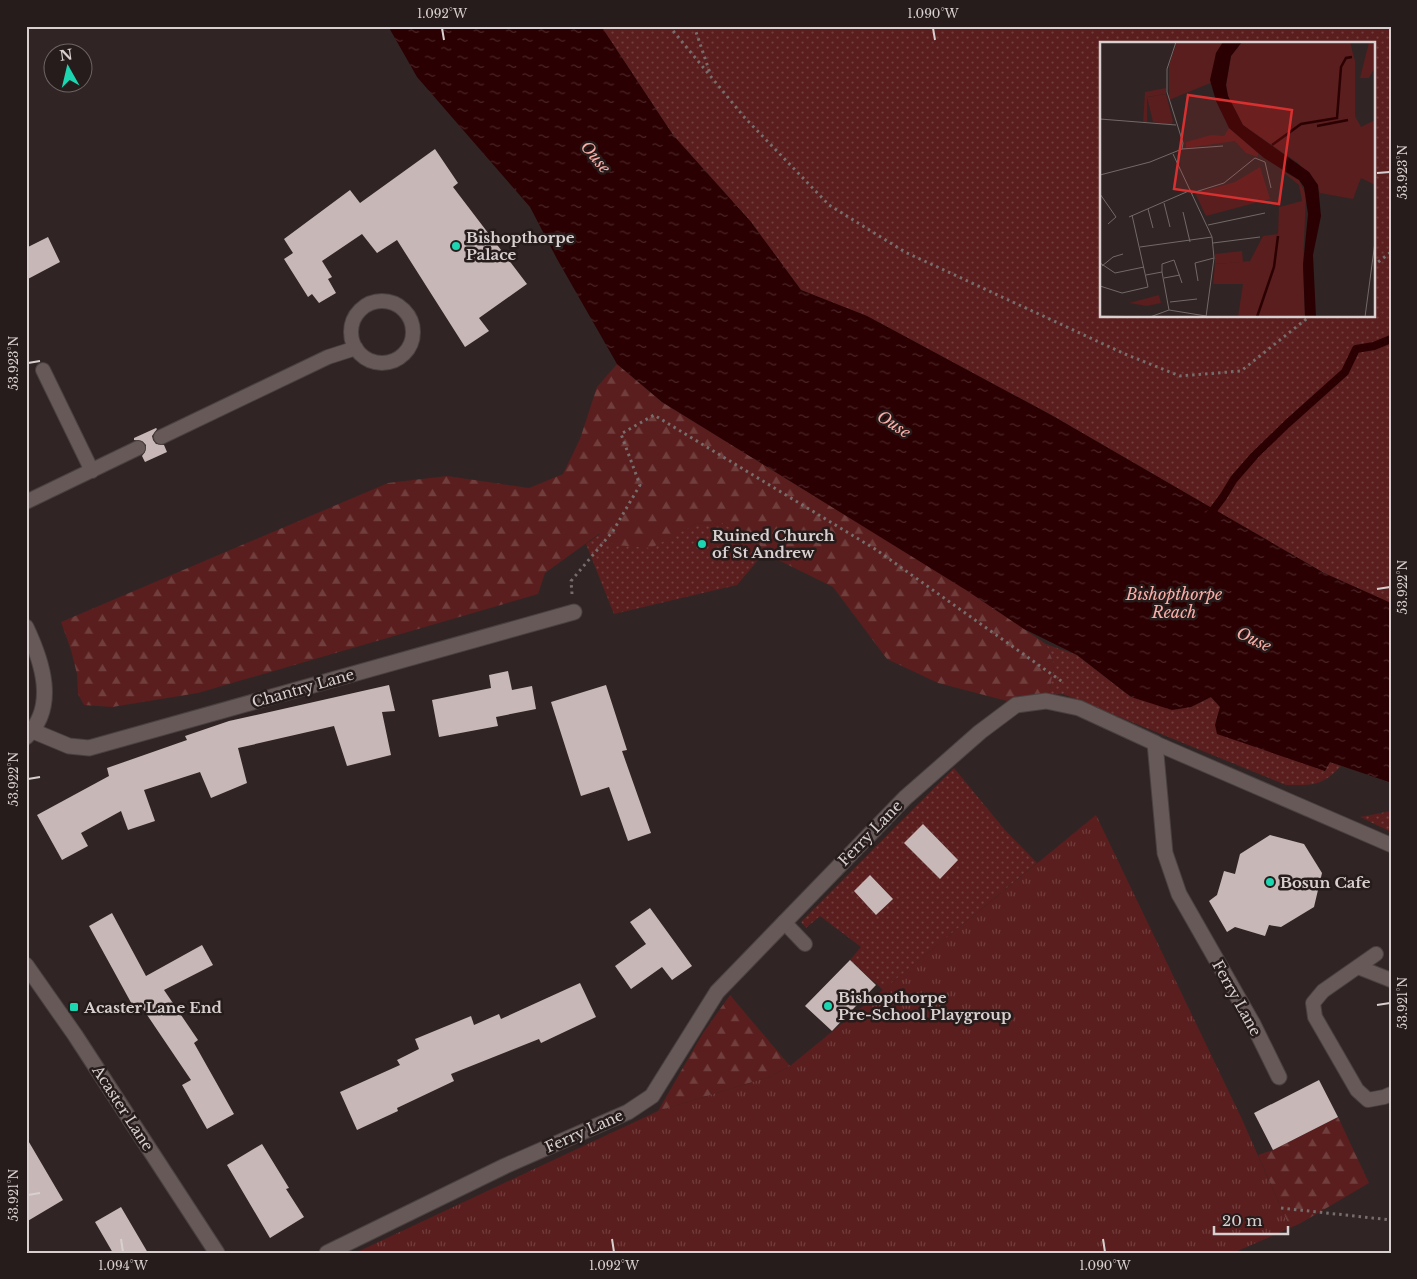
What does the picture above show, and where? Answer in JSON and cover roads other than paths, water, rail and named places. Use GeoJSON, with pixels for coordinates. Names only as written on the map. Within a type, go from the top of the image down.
{"type":"FeatureCollection","features":[{"type":"Feature","properties":{"kind":"street","name":"Chantry Lane"},"geometry":{"type":"LineString","coordinates":[[30,734],[69,746],[89,748],[574,612]]}},
{"type":"Feature","properties":{"kind":"street"},"geometry":{"type":"LineString","coordinates":[[26,627],[35,646],[43,672],[46,693],[42,713],[30,734]]}},
{"type":"Feature","properties":{"kind":"street","name":"Ferry Lane"},"geometry":{"type":"LineString","coordinates":[[328,1253],[505,1166],[628,1112],[652,1096],[717,992],[904,798],[980,732],[1016,705],[1046,701],[1079,708],[1155,743],[1165,853],[1179,894],[1253,1024],[1279,1077]]}},
{"type":"Feature","properties":{"kind":"street","name":"Acaster Lane"},"geometry":{"type":"LineString","coordinates":[[26,965],[75,1035],[217,1253]]}},
{"type":"Feature","properties":{"kind":"lane"},"geometry":{"type":"LineString","coordinates":[[376,301],[386,301],[404,309],[410,318],[413,328],[412,338],[405,352],[393,361],[382,363],[372,361],[363,356],[356,348],[352,339],[353,319],[366,305],[376,301]]}},
{"type":"Feature","properties":{"kind":"lane"},"geometry":{"type":"LineString","coordinates":[[161,437],[328,357],[356,348]]}},
{"type":"Feature","properties":{"kind":"lane"},"geometry":{"type":"LineString","coordinates":[[43,370],[92,471]]}},
{"type":"Feature","properties":{"kind":"lane"},"geometry":{"type":"LineString","coordinates":[[26,502],[138,448]]}},
{"type":"Feature","properties":{"kind":"lane"},"geometry":{"type":"LineString","coordinates":[[1155,743],[1391,845]]}},
{"type":"Feature","properties":{"kind":"lane"},"geometry":{"type":"LineString","coordinates":[[784,922],[805,944]]}},
{"type":"Feature","properties":{"kind":"lane"},"geometry":{"type":"LineString","coordinates":[[1376,954],[1322,991],[1313,1003],[1315,1017],[1357,1090],[1368,1100],[1391,1094]]}},
{"type":"Feature","properties":{"kind":"lane"},"geometry":{"type":"LineString","coordinates":[[1358,967],[1391,980]]}},
{"type":"Feature","properties":{"kind":"water","name":"Bishopthorpe Reach"},"geometry":{"type":"Polygon","coordinates":[[[388,26],[601,26],[673,135],[751,222],[801,290],[867,316],[1053,416],[1324,573],[1391,603],[1391,789],[1389,782],[1330,762],[1325,771],[1217,734],[1215,725],[1220,707],[1211,697],[1191,707],[1172,710],[1131,697],[1077,655],[1024,629],[966,590],[662,402],[617,364],[557,259],[530,207],[417,77],[388,26]]]}},
{"type":"Feature","properties":{"kind":"waterway"},"geometry":{"type":"LineString","coordinates":[[1208,517],[1234,479],[1255,455],[1345,372],[1356,349],[1374,346],[1391,339]]}},
{"type":"Feature","properties":{"kind":"place","name":"Bishopthorpe Palace"},"geometry":{"type":"Point","coordinates":[456,246]}},
{"type":"Feature","properties":{"kind":"place","name":"Ruined Church of St Andrew"},"geometry":{"type":"Point","coordinates":[702,544]}},
{"type":"Feature","properties":{"kind":"place","name":"Bosun Cafe"},"geometry":{"type":"Point","coordinates":[1270,882]}},
{"type":"Feature","properties":{"kind":"place","name":"Bishopthorpe Pre-School Playgroup"},"geometry":{"type":"Point","coordinates":[828,1006]}},
{"type":"Feature","properties":{"kind":"place","name":"Acaster Lane End"},"geometry":{"type":"Point","coordinates":[74,1007]}},
{"type":"Feature","properties":{"kind":"water label","name":"Ouse"},"geometry":{"type":"Point","coordinates":[596,157]}},
{"type":"Feature","properties":{"kind":"water label","name":"Ouse"},"geometry":{"type":"Point","coordinates":[894,424]}},
{"type":"Feature","properties":{"kind":"water label","name":"Ouse"},"geometry":{"type":"Point","coordinates":[1254,639]}}]}
